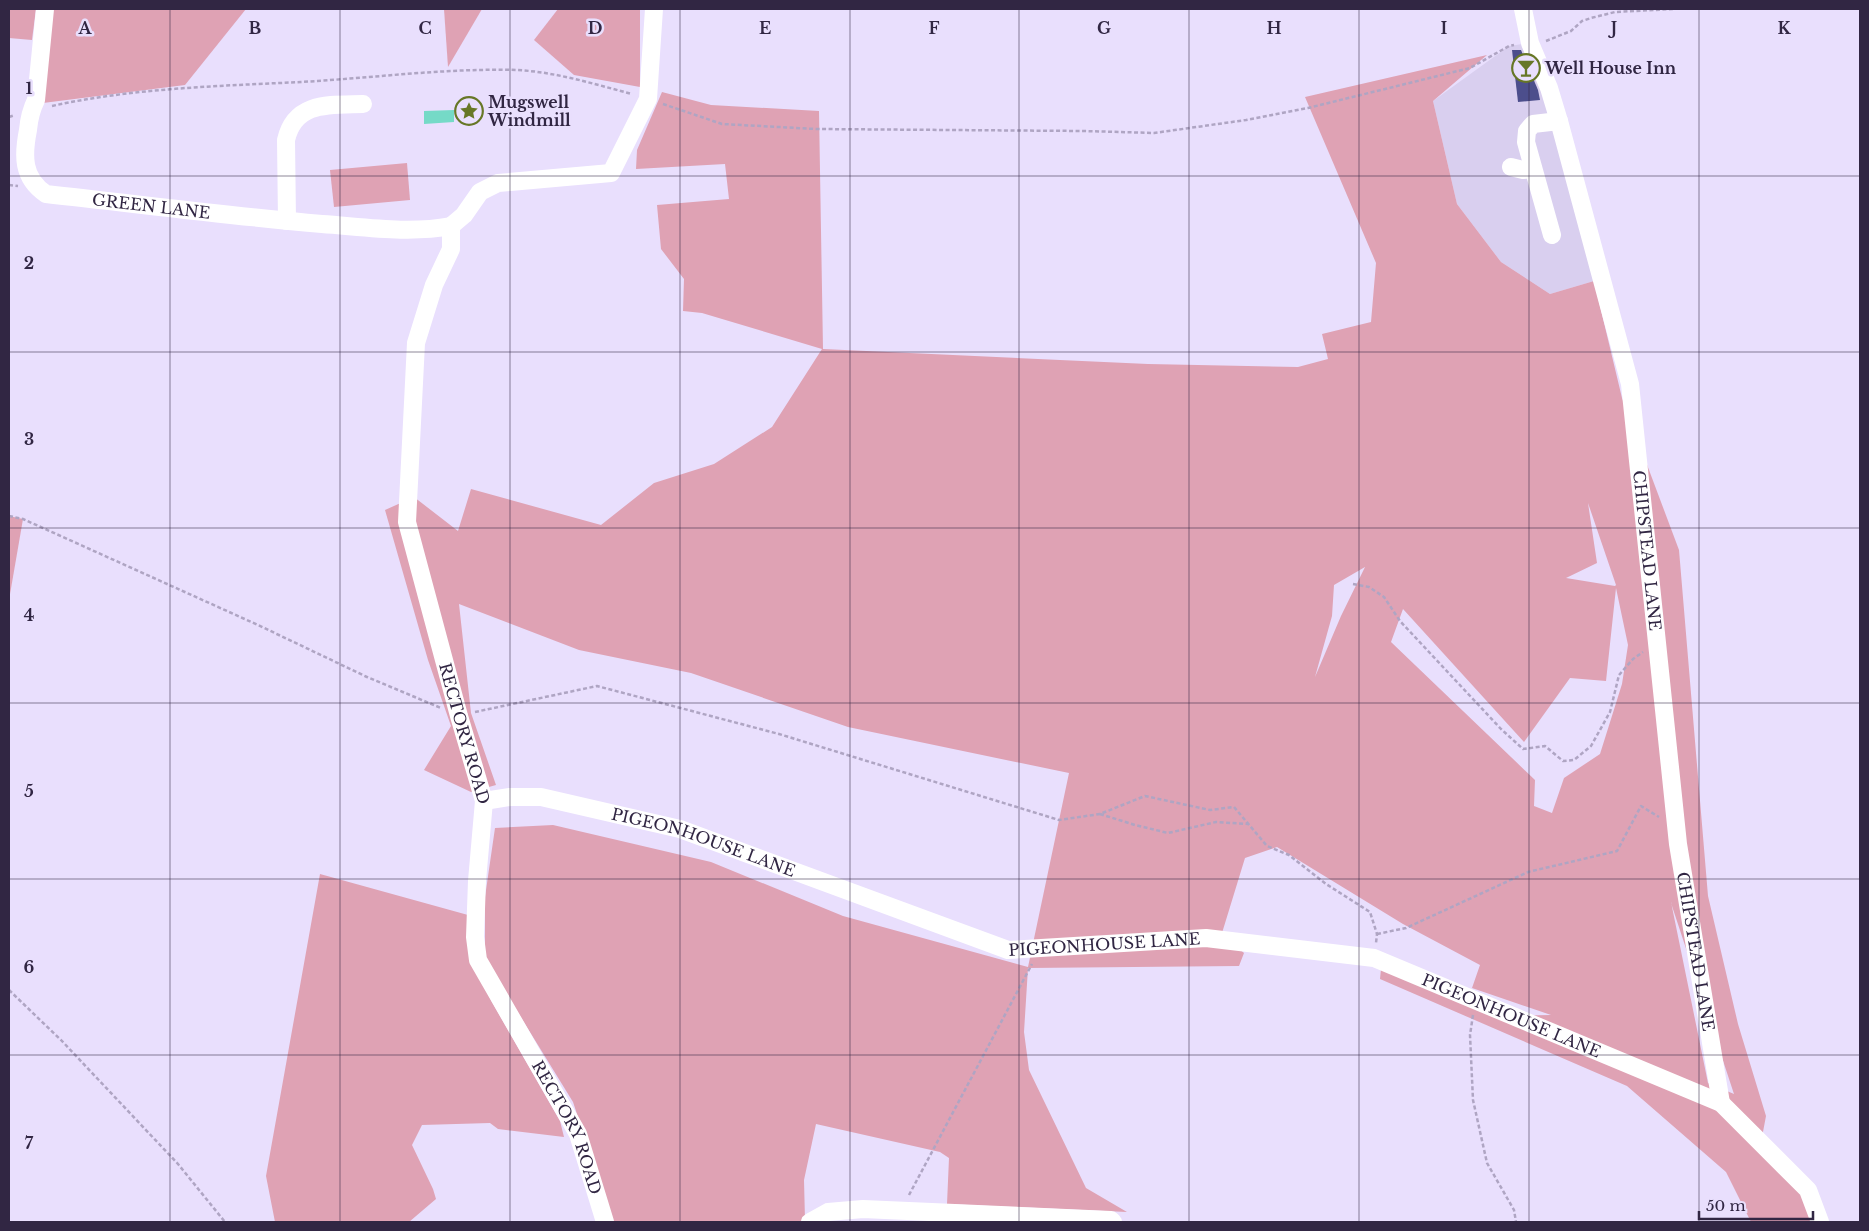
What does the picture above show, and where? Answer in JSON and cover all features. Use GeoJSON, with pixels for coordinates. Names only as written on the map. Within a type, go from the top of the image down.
{"type":"FeatureCollection","features":[{"type":"Feature","properties":{"kind":"street","name":"GREEN LANE"},"geometry":{"type":"LineString","coordinates":[[45,9],[36,100],[31,110],[24,153],[27,170],[37,188],[46,194],[287,221],[400,230],[435,229],[452,226]]}},
{"type":"Feature","properties":{"kind":"street"},"geometry":{"type":"LineString","coordinates":[[452,226],[464,215],[480,192],[498,183],[611,172],[648,99],[654,9]]}},
{"type":"Feature","properties":{"kind":"street","name":"CHIPSTEAD LANE"},"geometry":{"type":"LineString","coordinates":[[1522,9],[1530,43],[1549,88],[1559,121],[1630,384],[1676,828],[1722,1103]]}},
{"type":"Feature","properties":{"kind":"street"},"geometry":{"type":"LineString","coordinates":[[287,221],[286,150],[289,128],[304,112],[321,106],[362,104]]}},
{"type":"Feature","properties":{"kind":"street"},"geometry":{"type":"LineString","coordinates":[[1552,236],[1526,142],[1526,131],[1533,124],[1559,121]]}},
{"type":"Feature","properties":{"kind":"street"},"geometry":{"type":"LineString","coordinates":[[1510,167],[1523,170],[1533,169]]}},
{"type":"Feature","properties":{"kind":"street","name":"RECTORY ROAD"},"geometry":{"type":"LineString","coordinates":[[452,226],[451,249],[434,285],[416,343],[407,522],[484,801],[476,899],[475,937],[478,960],[578,1134],[605,1222]]}},
{"type":"Feature","properties":{"kind":"street","name":"PIGEONHOUSE LANE"},"geometry":{"type":"LineString","coordinates":[[484,801],[510,797],[541,797],[680,829],[1008,950],[1206,938],[1374,958],[1722,1103]]}},
{"type":"Feature","properties":{"kind":"street"},"geometry":{"type":"LineString","coordinates":[[1722,1103],[1808,1190],[1820,1222]]}},
{"type":"Feature","properties":{"kind":"street"},"geometry":{"type":"LineString","coordinates":[[810,1222],[828,1212],[863,1209],[901,1212],[1008,1214],[1112,1220],[1113,1222]]}},
{"type":"Feature","properties":{"kind":"path"},"geometry":{"type":"LineString","coordinates":[[31,110],[74,101],[184,88],[357,79],[441,71],[518,70],[573,79],[648,99],[722,124],[816,129],[1084,130],[1154,133],[1246,120],[1317,106],[1470,68],[1509,46],[1537,44],[1547,41],[1571,31],[1582,21],[1599,16],[1615,12],[1672,9]]}},
{"type":"Feature","properties":{"kind":"path"},"geometry":{"type":"LineString","coordinates":[[9,516],[23,519],[258,625],[367,677],[459,716],[597,686],[779,734],[1059,820],[1100,814],[1145,796],[1210,810],[1234,808],[1267,846],[1289,855],[1326,884],[1370,912],[1377,934],[1374,958]]}},
{"type":"Feature","properties":{"kind":"path"},"geometry":{"type":"LineString","coordinates":[[1353,584],[1369,587],[1384,597],[1407,628],[1500,729],[1523,749],[1545,746],[1563,761],[1574,760],[1591,746],[1610,712],[1618,676],[1633,659],[1657,643]]}},
{"type":"Feature","properties":{"kind":"path"},"geometry":{"type":"LineString","coordinates":[[1377,934],[1406,928],[1528,872],[1617,851],[1642,806],[1676,828]]}},
{"type":"Feature","properties":{"kind":"path"},"geometry":{"type":"LineString","coordinates":[[1100,814],[1168,833],[1216,822],[1248,824]]}},
{"type":"Feature","properties":{"kind":"path"},"geometry":{"type":"LineString","coordinates":[[901,1212],[1040,949]]}},
{"type":"Feature","properties":{"kind":"path"},"geometry":{"type":"LineString","coordinates":[[9,990],[61,1040],[178,1164],[225,1222]]}},
{"type":"Feature","properties":{"kind":"path"},"geometry":{"type":"LineString","coordinates":[[1475,999],[1470,1035],[1473,1100],[1487,1164],[1514,1210],[1516,1222]]}},
{"type":"Feature","properties":{"kind":"shaded area"},"geometry":{"type":"Polygon","coordinates":[[[9,9],[36,9],[32,40],[9,38],[9,9]]]}},
{"type":"Feature","properties":{"kind":"shaded area"},"geometry":{"type":"Polygon","coordinates":[[[53,9],[246,9],[185,85],[43,103],[53,9]]]}},
{"type":"Feature","properties":{"kind":"shaded area"},"geometry":{"type":"Polygon","coordinates":[[[444,9],[482,9],[448,67],[444,9]]]}},
{"type":"Feature","properties":{"kind":"shaded area"},"geometry":{"type":"Polygon","coordinates":[[[558,9],[640,9],[640,87],[574,75],[534,40],[558,9]]]}},
{"type":"Feature","properties":{"kind":"shaded area"},"geometry":{"type":"Polygon","coordinates":[[[1530,43],[1594,281],[1550,294],[1501,262],[1457,204],[1433,101],[1509,46],[1530,43]]]}},
{"type":"Feature","properties":{"kind":"shaded area"},"geometry":{"type":"Polygon","coordinates":[[[1487,55],[1433,101],[1457,204],[1501,262],[1550,294],[1594,281],[1622,398],[1679,550],[1708,896],[1738,1024],[1766,1116],[1759,1153],[1802,1194],[1812,1222],[1751,1222],[1726,1172],[1627,1086],[1380,979],[1381,969],[1496,1016],[1551,1015],[1472,988],[1480,965],[1403,924],[1277,847],[1245,858],[1222,933],[1244,953],[1239,966],[1028,968],[1024,1032],[1029,1070],[1086,1188],[1127,1212],[947,1204],[949,1158],[940,1152],[816,1124],[804,1180],[805,1220],[803,1222],[613,1222],[573,1102],[485,959],[485,897],[495,828],[553,825],[711,862],[843,916],[1028,967],[1069,773],[848,727],[691,673],[579,650],[459,604],[471,713],[496,785],[471,792],[424,770],[451,726],[428,660],[385,510],[414,497],[458,531],[471,489],[601,525],[654,483],[714,464],[772,427],[822,349],[702,313],[683,311],[684,279],[661,249],[657,205],[729,199],[725,164],[636,169],[637,150],[662,92],[711,105],[819,111],[823,349],[1148,364],[1298,367],[1328,359],[1322,334],[1371,322],[1376,263],[1305,97],[1487,55]],[[1588,503],[1597,563],[1566,578],[1616,585],[1588,503]],[[1365,567],[1334,585],[1332,616],[1315,677],[1341,616],[1365,567]],[[1616,588],[1606,681],[1570,678],[1524,742],[1403,609],[1391,642],[1535,780],[1534,806],[1552,813],[1564,778],[1600,754],[1622,684],[1628,645],[1616,588]],[[1672,905],[1708,1083],[1734,1094],[1672,905]]]}},
{"type":"Feature","properties":{"kind":"shaded area"},"geometry":{"type":"Polygon","coordinates":[[[454,110],[454,122],[424,124],[424,111],[454,110]]]}},
{"type":"Feature","properties":{"kind":"shaded area"},"geometry":{"type":"Polygon","coordinates":[[[407,163],[410,200],[334,207],[330,170],[407,163]]]}},
{"type":"Feature","properties":{"kind":"shaded area"},"geometry":{"type":"Polygon","coordinates":[[[9,516],[23,519],[9,600],[9,516]]]}},
{"type":"Feature","properties":{"kind":"shaded area"},"geometry":{"type":"Polygon","coordinates":[[[320,874],[468,915],[470,958],[492,1002],[560,1121],[564,1137],[498,1129],[490,1123],[422,1125],[412,1145],[436,1199],[409,1222],[275,1222],[266,1176],[320,874]]]}},
{"type":"Feature","properties":{"kind":"building","name":"Well House Inn"},"geometry":{"type":"Polygon","coordinates":[[[1512,50],[1521,50],[1538,90],[1540,100],[1518,102],[1512,50]]]}},
{"type":"Feature","properties":{"kind":"place","name":"Well House Inn"},"geometry":{"type":"Point","coordinates":[1526,68]}},
{"type":"Feature","properties":{"kind":"place","name":"Mugswell Windmill"},"geometry":{"type":"Point","coordinates":[469,111]}}]}
